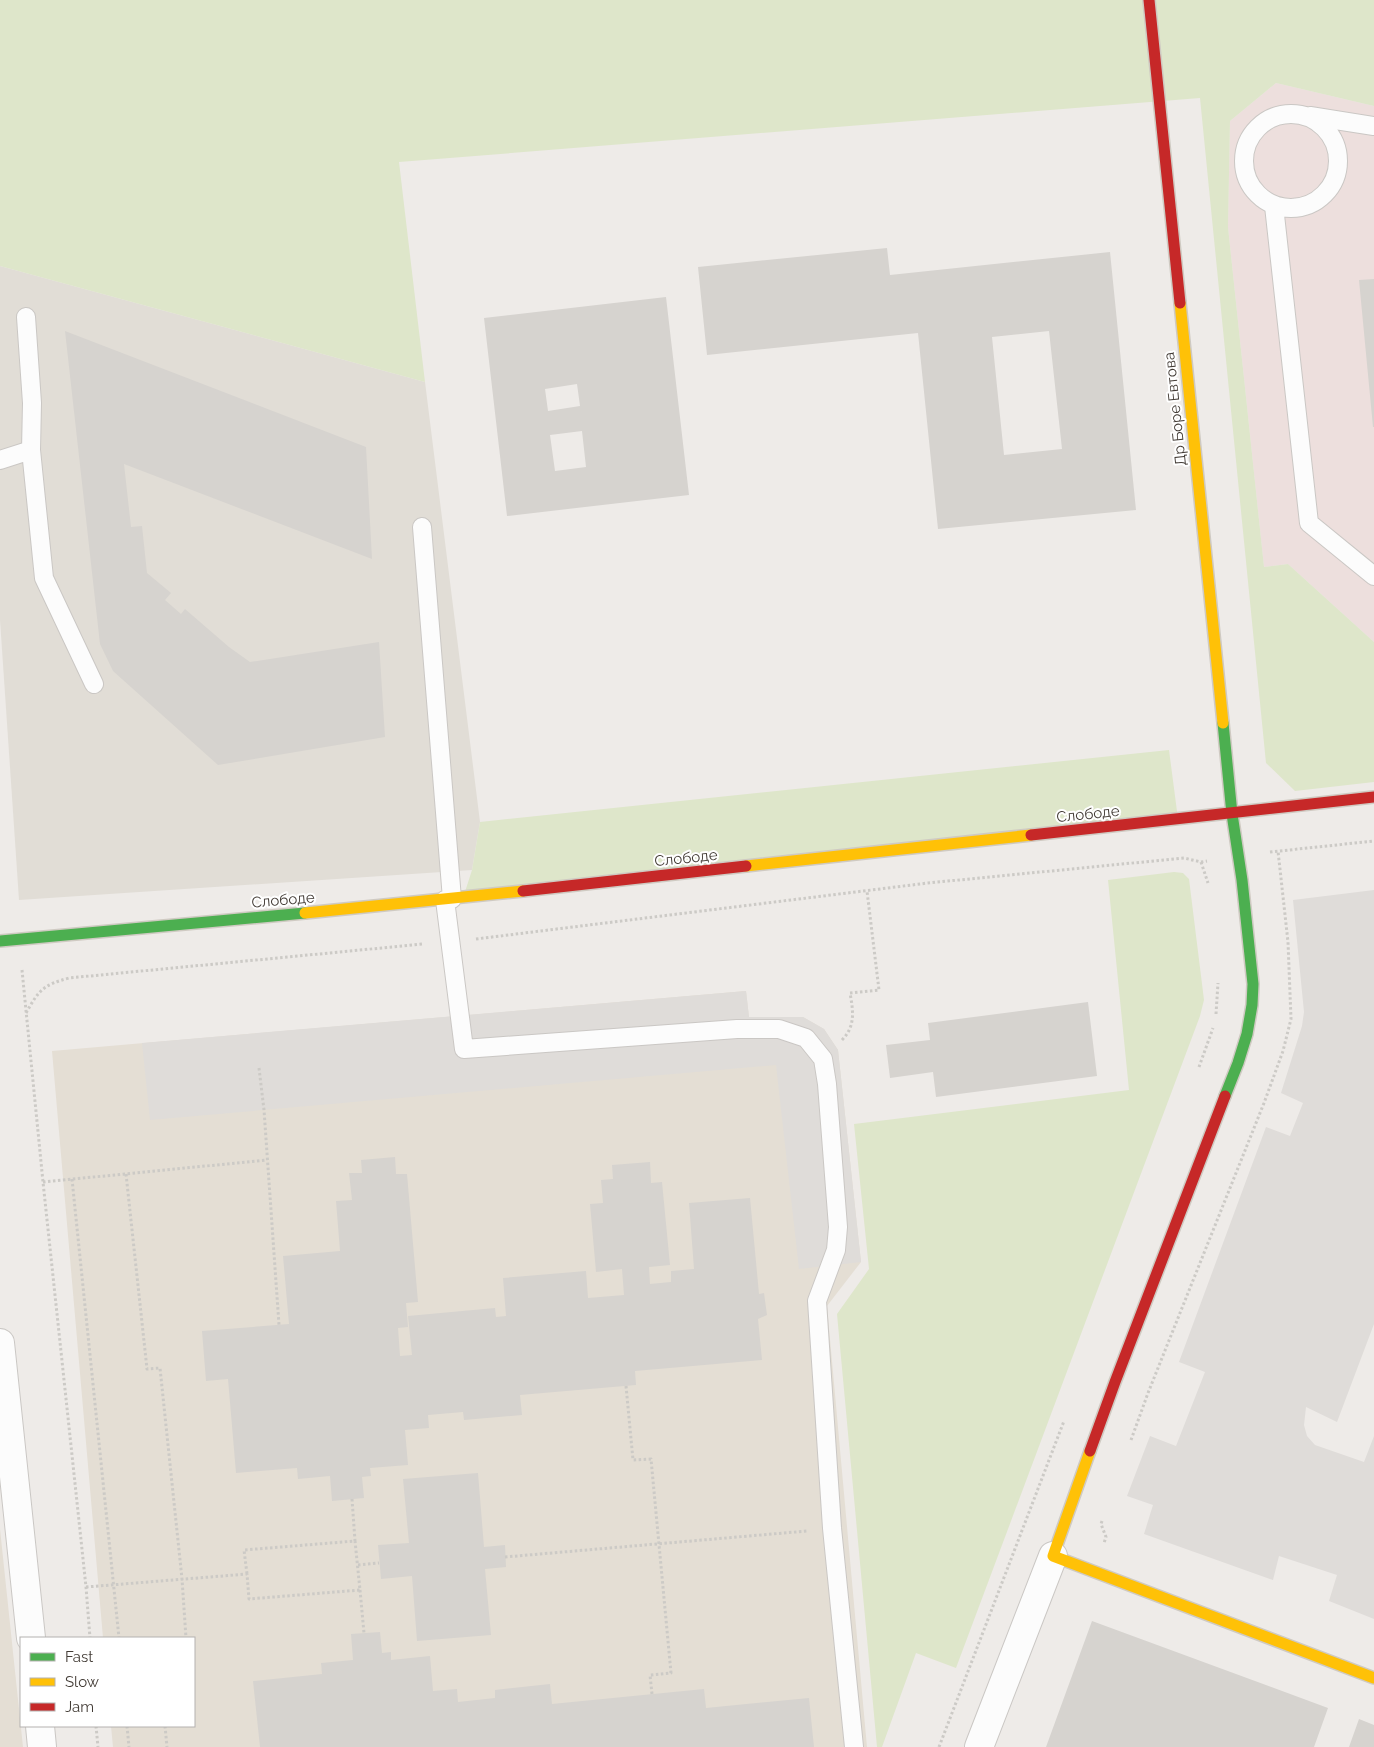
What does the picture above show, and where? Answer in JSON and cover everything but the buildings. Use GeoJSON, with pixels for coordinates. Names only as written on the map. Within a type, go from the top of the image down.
{"type":"FeatureCollection","features":[{"type":"Feature","properties":{"kind":"street","name":"Др Боре Евтова"},"geometry":{"type":"LineString","coordinates":[[1053,1556],[1115,1382],[1238,1063],[1252,1015],[1253,984],[1232,814],[1149,0]]}},
{"type":"Feature","properties":{"kind":"street","name":"Слободе"},"geometry":{"type":"LineString","coordinates":[[0,941],[448,900],[1374,798]]}},
{"type":"Feature","properties":{"kind":"street"},"geometry":{"type":"LineString","coordinates":[[0,1343],[31,1637]]}},
{"type":"Feature","properties":{"kind":"street"},"geometry":{"type":"LineString","coordinates":[[979,1747],[1053,1556],[1374,1678]]}},
{"type":"Feature","properties":{"kind":"street"},"geometry":{"type":"LineString","coordinates":[[40,1727],[42,1747]]}},
{"type":"Feature","properties":{"kind":"lane"},"geometry":{"type":"LineString","coordinates":[[1308,116],[1320,123],[1330,134],[1337,148],[1336,178],[1328,191],[1304,207],[1288,208],[1274,206],[1261,198],[1251,187],[1245,173],[1243,158],[1246,144],[1253,130],[1264,120],[1278,114],[1293,113],[1374,126]]}},
{"type":"Feature","properties":{"kind":"lane"},"geometry":{"type":"LineString","coordinates":[[1274,206],[1309,524],[1374,576]]}},
{"type":"Feature","properties":{"kind":"lane"},"geometry":{"type":"LineString","coordinates":[[26,317],[32,403],[31,450],[44,578],[94,684]]}},
{"type":"Feature","properties":{"kind":"lane"},"geometry":{"type":"LineString","coordinates":[[0,460],[31,450]]}},
{"type":"Feature","properties":{"kind":"lane"},"geometry":{"type":"LineString","coordinates":[[422,527],[450,942],[464,1049],[737,1029],[779,1029],[806,1038],[823,1059],[827,1084],[838,1227],[836,1250],[817,1301],[832,1528],[854,1747]]}},
{"type":"Feature","properties":{"kind":"path"},"geometry":{"type":"LineString","coordinates":[[26,1013],[36,994],[53,982],[69,978],[450,942],[867,891],[1184,858],[1201,862],[1374,841]]}},
{"type":"Feature","properties":{"kind":"path"},"geometry":{"type":"LineString","coordinates":[[1201,862],[1209,892]]}},
{"type":"Feature","properties":{"kind":"path"},"geometry":{"type":"LineString","coordinates":[[823,1059],[845,1036],[854,1016],[850,993],[879,990],[867,891]]}},
{"type":"Feature","properties":{"kind":"path"},"geometry":{"type":"LineString","coordinates":[[20,940],[90,1637]]}},
{"type":"Feature","properties":{"kind":"path"},"geometry":{"type":"LineString","coordinates":[[1196,1074],[1215,1020],[1219,976]]}},
{"type":"Feature","properties":{"kind":"path"},"geometry":{"type":"LineString","coordinates":[[259,1068],[264,1110],[279,1325]]}},
{"type":"Feature","properties":{"kind":"path"},"geometry":{"type":"LineString","coordinates":[[43,1182],[267,1160]]}},
{"type":"Feature","properties":{"kind":"path"},"geometry":{"type":"LineString","coordinates":[[126,1174],[147,1369],[160,1368],[182,1580],[186,1637]]}},
{"type":"Feature","properties":{"kind":"path"},"geometry":{"type":"LineString","coordinates":[[72,1179],[119,1637]]}},
{"type":"Feature","properties":{"kind":"path"},"geometry":{"type":"LineString","coordinates":[[626,1386],[633,1460],[651,1459],[670,1673],[650,1675],[652,1694]]}},
{"type":"Feature","properties":{"kind":"path"},"geometry":{"type":"LineString","coordinates":[[939,1747],[1065,1419]]}},
{"type":"Feature","properties":{"kind":"path"},"geometry":{"type":"LineString","coordinates":[[352,1499],[364,1633]]}},
{"type":"Feature","properties":{"kind":"path"},"geometry":{"type":"LineString","coordinates":[[505,1557],[832,1528]]}},
{"type":"Feature","properties":{"kind":"path"},"geometry":{"type":"LineString","coordinates":[[355,1541],[244,1550],[249,1599],[360,1590]]}},
{"type":"Feature","properties":{"kind":"path"},"geometry":{"type":"LineString","coordinates":[[357,1565],[380,1563]]}},
{"type":"Feature","properties":{"kind":"path"},"geometry":{"type":"LineString","coordinates":[[86,1587],[247,1574]]}},
{"type":"Feature","properties":{"kind":"path"},"geometry":{"type":"LineString","coordinates":[[96,1727],[98,1747]]}},
{"type":"Feature","properties":{"kind":"path"},"geometry":{"type":"LineString","coordinates":[[127,1727],[129,1747]]}},
{"type":"Feature","properties":{"kind":"path"},"geometry":{"type":"LineString","coordinates":[[165,1727],[167,1747]]}},
{"type":"Feature","properties":{"kind":"shaded area"},"geometry":{"type":"Polygon","coordinates":[[[1276,83],[1374,106],[1374,642],[1288,564],[1264,567],[1228,227],[1230,121],[1276,83]]]}},
{"type":"Feature","properties":{"kind":"shaded area"},"geometry":{"type":"Polygon","coordinates":[[[0,266],[425,382],[480,822],[472,870],[19,900],[0,620],[0,266]]]}},
{"type":"Feature","properties":{"kind":"shaded area"},"geometry":{"type":"Polygon","coordinates":[[[1374,890],[1374,1324],[1337,1422],[1306,1407],[1304,1425],[1307,1436],[1315,1445],[1364,1462],[1374,1436],[1374,1619],[1329,1601],[1337,1575],[1279,1556],[1273,1580],[1144,1534],[1153,1505],[1127,1496],[1150,1436],[1176,1446],[1205,1372],[1179,1362],[1266,1127],[1290,1136],[1303,1103],[1281,1093],[1302,1026],[1304,1012],[1293,900],[1374,890]]]}},
{"type":"Feature","properties":{"kind":"shaded area"},"geometry":{"type":"Polygon","coordinates":[[[746,991],[749,1017],[803,1017],[824,1029],[838,1050],[861,1262],[827,1306],[867,1747],[113,1747],[111,1727],[195,1727],[195,1637],[103,1637],[52,1051],[746,991]]]}},
{"type":"Feature","properties":{"kind":"shaded area"},"geometry":{"type":"Polygon","coordinates":[[[746,991],[749,1017],[803,1017],[824,1029],[838,1050],[861,1262],[799,1269],[776,1065],[150,1120],[142,1043],[746,991]]]}},
{"type":"Feature","properties":{"kind":"shaded area"},"geometry":{"type":"Polygon","coordinates":[[[0,1529],[23,1747],[0,1747],[0,1529]]]}},
{"type":"Feature","properties":{"kind":"green space"},"geometry":{"type":"Polygon","coordinates":[[[0,0],[1374,0],[1374,106],[1276,83],[1230,121],[1228,227],[1264,567],[1288,564],[1374,642],[1374,782],[1295,791],[1266,763],[1200,98],[399,162],[425,382],[0,266],[0,0]]]}},
{"type":"Feature","properties":{"kind":"green space"},"geometry":{"type":"Polygon","coordinates":[[[1169,750],[1178,819],[463,898],[472,870],[480,822],[1169,750]]]}},
{"type":"Feature","properties":{"kind":"green space"},"geometry":{"type":"Polygon","coordinates":[[[1174,872],[1183,873],[1189,879],[1204,1000],[1200,1016],[956,1668],[916,1653],[882,1747],[877,1747],[837,1314],[869,1269],[854,1124],[1129,1090],[1108,880],[1174,872]]]}},
{"type":"Feature","properties":{"kind":"traffic: fast"},"geometry":{"type":"LineString","coordinates":[[1223,723],[1253,984],[1252,1005],[1247,1034],[1225,1096]]}},
{"type":"Feature","properties":{"kind":"traffic: fast"},"geometry":{"type":"LineString","coordinates":[[0,941],[305,913]]}},
{"type":"Feature","properties":{"kind":"traffic: slow"},"geometry":{"type":"LineString","coordinates":[[1180,303],[1223,723]]}},
{"type":"Feature","properties":{"kind":"traffic: slow"},"geometry":{"type":"LineString","coordinates":[[746,866],[1031,835]]}},
{"type":"Feature","properties":{"kind":"traffic: slow"},"geometry":{"type":"LineString","coordinates":[[305,913],[523,891]]}},
{"type":"Feature","properties":{"kind":"traffic: slow"},"geometry":{"type":"LineString","coordinates":[[1090,1451],[1053,1556],[1374,1678]]}},
{"type":"Feature","properties":{"kind":"traffic: jam"},"geometry":{"type":"LineString","coordinates":[[1149,0],[1180,303]]}},
{"type":"Feature","properties":{"kind":"traffic: jam"},"geometry":{"type":"LineString","coordinates":[[1031,835],[1374,797]]}},
{"type":"Feature","properties":{"kind":"traffic: jam"},"geometry":{"type":"LineString","coordinates":[[523,891],[746,866]]}},
{"type":"Feature","properties":{"kind":"traffic: jam"},"geometry":{"type":"LineString","coordinates":[[1090,1451],[1225,1096]]}}]}
